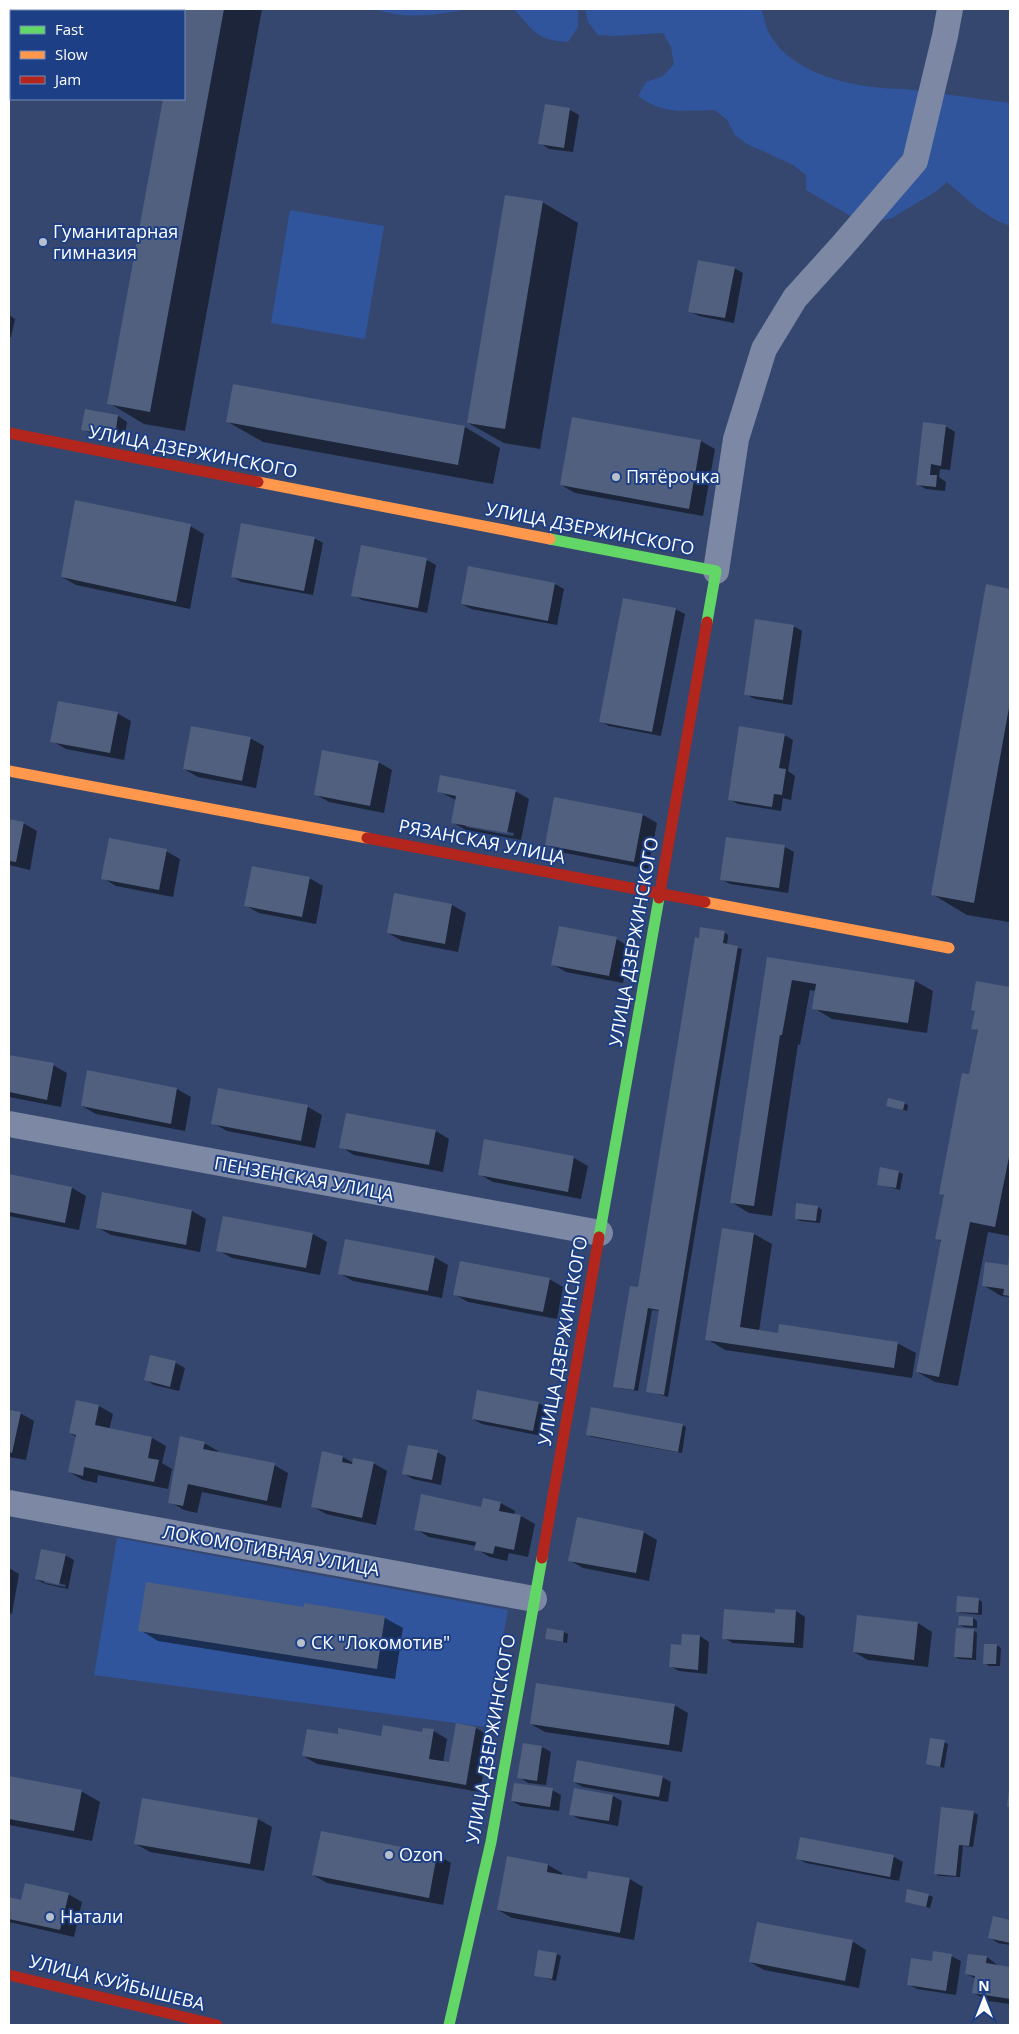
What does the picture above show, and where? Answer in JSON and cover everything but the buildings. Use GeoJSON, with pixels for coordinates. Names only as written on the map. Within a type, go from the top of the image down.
{"type":"FeatureCollection","features":[{"type":"Feature","properties":{"kind":"street"},"geometry":{"type":"LineString","coordinates":[[716,571],[736,439],[764,349],[794,298],[842,246],[914,161],[950,9]]}},
{"type":"Feature","properties":{"kind":"street","name":"УЛИЦА ДЗЕРЖИНСКОГО"},"geometry":{"type":"LineString","coordinates":[[9,434],[716,571],[491,1842],[449,2025]]}},
{"type":"Feature","properties":{"kind":"street","name":"РЯЗАНСКАЯ УЛИЦА"},"geometry":{"type":"LineString","coordinates":[[9,771],[949,948]]}},
{"type":"Feature","properties":{"kind":"street","name":"ПЕНЗЕНСКАЯ УЛИЦА"},"geometry":{"type":"LineString","coordinates":[[9,1124],[600,1233]]}},
{"type":"Feature","properties":{"kind":"street","name":"ЛОКОМОТИВНАЯ УЛИЦА"},"geometry":{"type":"LineString","coordinates":[[9,1503],[534,1599]]}},
{"type":"Feature","properties":{"kind":"street","name":"УЛИЦА КУЙБЫШЕВА"},"geometry":{"type":"LineString","coordinates":[[9,1975],[218,2025]]}},
{"type":"Feature","properties":{"kind":"shaded area"},"geometry":{"type":"Polygon","coordinates":[[[375,9],[468,9],[433,15],[410,15],[375,9]]]}},
{"type":"Feature","properties":{"kind":"shaded area"},"geometry":{"type":"Polygon","coordinates":[[[512,9],[578,9],[578,27],[568,42],[549,39],[537,34],[512,9]]]}},
{"type":"Feature","properties":{"kind":"shaded area"},"geometry":{"type":"Polygon","coordinates":[[[585,9],[761,9],[768,31],[779,47],[810,70],[828,77],[868,86],[906,89],[1010,103],[1010,226],[984,213],[947,182],[935,192],[892,218],[875,222],[859,221],[806,190],[806,175],[793,165],[747,144],[735,135],[727,120],[715,110],[684,111],[666,109],[657,107],[638,96],[646,82],[663,76],[674,64],[671,47],[663,33],[598,35],[588,22],[585,9]]]}},
{"type":"Feature","properties":{"kind":"shaded area"},"geometry":{"type":"Polygon","coordinates":[[[290,210],[384,226],[365,339],[271,323],[290,210]]]}},
{"type":"Feature","properties":{"kind":"shaded area","name":"СК \"Локомотив\""},"geometry":{"type":"Polygon","coordinates":[[[117,1538],[508,1610],[486,1727],[94,1675],[117,1538]]]}},
{"type":"Feature","properties":{"kind":"traffic: fast"},"geometry":{"type":"LineString","coordinates":[[550,539],[716,571],[707,622]]}},
{"type":"Feature","properties":{"kind":"traffic: fast"},"geometry":{"type":"LineString","coordinates":[[599,1237],[659,898]]}},
{"type":"Feature","properties":{"kind":"traffic: fast"},"geometry":{"type":"LineString","coordinates":[[449,2025],[491,1842],[542,1558]]}},
{"type":"Feature","properties":{"kind":"traffic: slow"},"geometry":{"type":"LineString","coordinates":[[258,482],[550,539]]}},
{"type":"Feature","properties":{"kind":"traffic: slow"},"geometry":{"type":"LineString","coordinates":[[9,771],[367,838]]}},
{"type":"Feature","properties":{"kind":"traffic: slow"},"geometry":{"type":"LineString","coordinates":[[705,902],[949,948]]}},
{"type":"Feature","properties":{"kind":"traffic: jam"},"geometry":{"type":"LineString","coordinates":[[9,433],[258,482]]}},
{"type":"Feature","properties":{"kind":"traffic: jam"},"geometry":{"type":"LineString","coordinates":[[659,898],[707,622]]}},
{"type":"Feature","properties":{"kind":"traffic: jam"},"geometry":{"type":"LineString","coordinates":[[367,838],[705,902]]}},
{"type":"Feature","properties":{"kind":"traffic: jam"},"geometry":{"type":"LineString","coordinates":[[542,1558],[599,1237]]}},
{"type":"Feature","properties":{"kind":"traffic: jam"},"geometry":{"type":"LineString","coordinates":[[9,1975],[217,2025]]}},
{"type":"Feature","properties":{"kind":"place","name":"Гуманитарная гимназия"},"geometry":{"type":"Point","coordinates":[43,242]}},
{"type":"Feature","properties":{"kind":"place","name":"Пятёрочка"},"geometry":{"type":"Point","coordinates":[616,477]}},
{"type":"Feature","properties":{"kind":"place","name":"СК \"Локомотив\""},"geometry":{"type":"Point","coordinates":[301,1643]}},
{"type":"Feature","properties":{"kind":"place","name":"Ozon"},"geometry":{"type":"Point","coordinates":[389,1855]}},
{"type":"Feature","properties":{"kind":"place","name":"Натали"},"geometry":{"type":"Point","coordinates":[50,1917]}}]}
